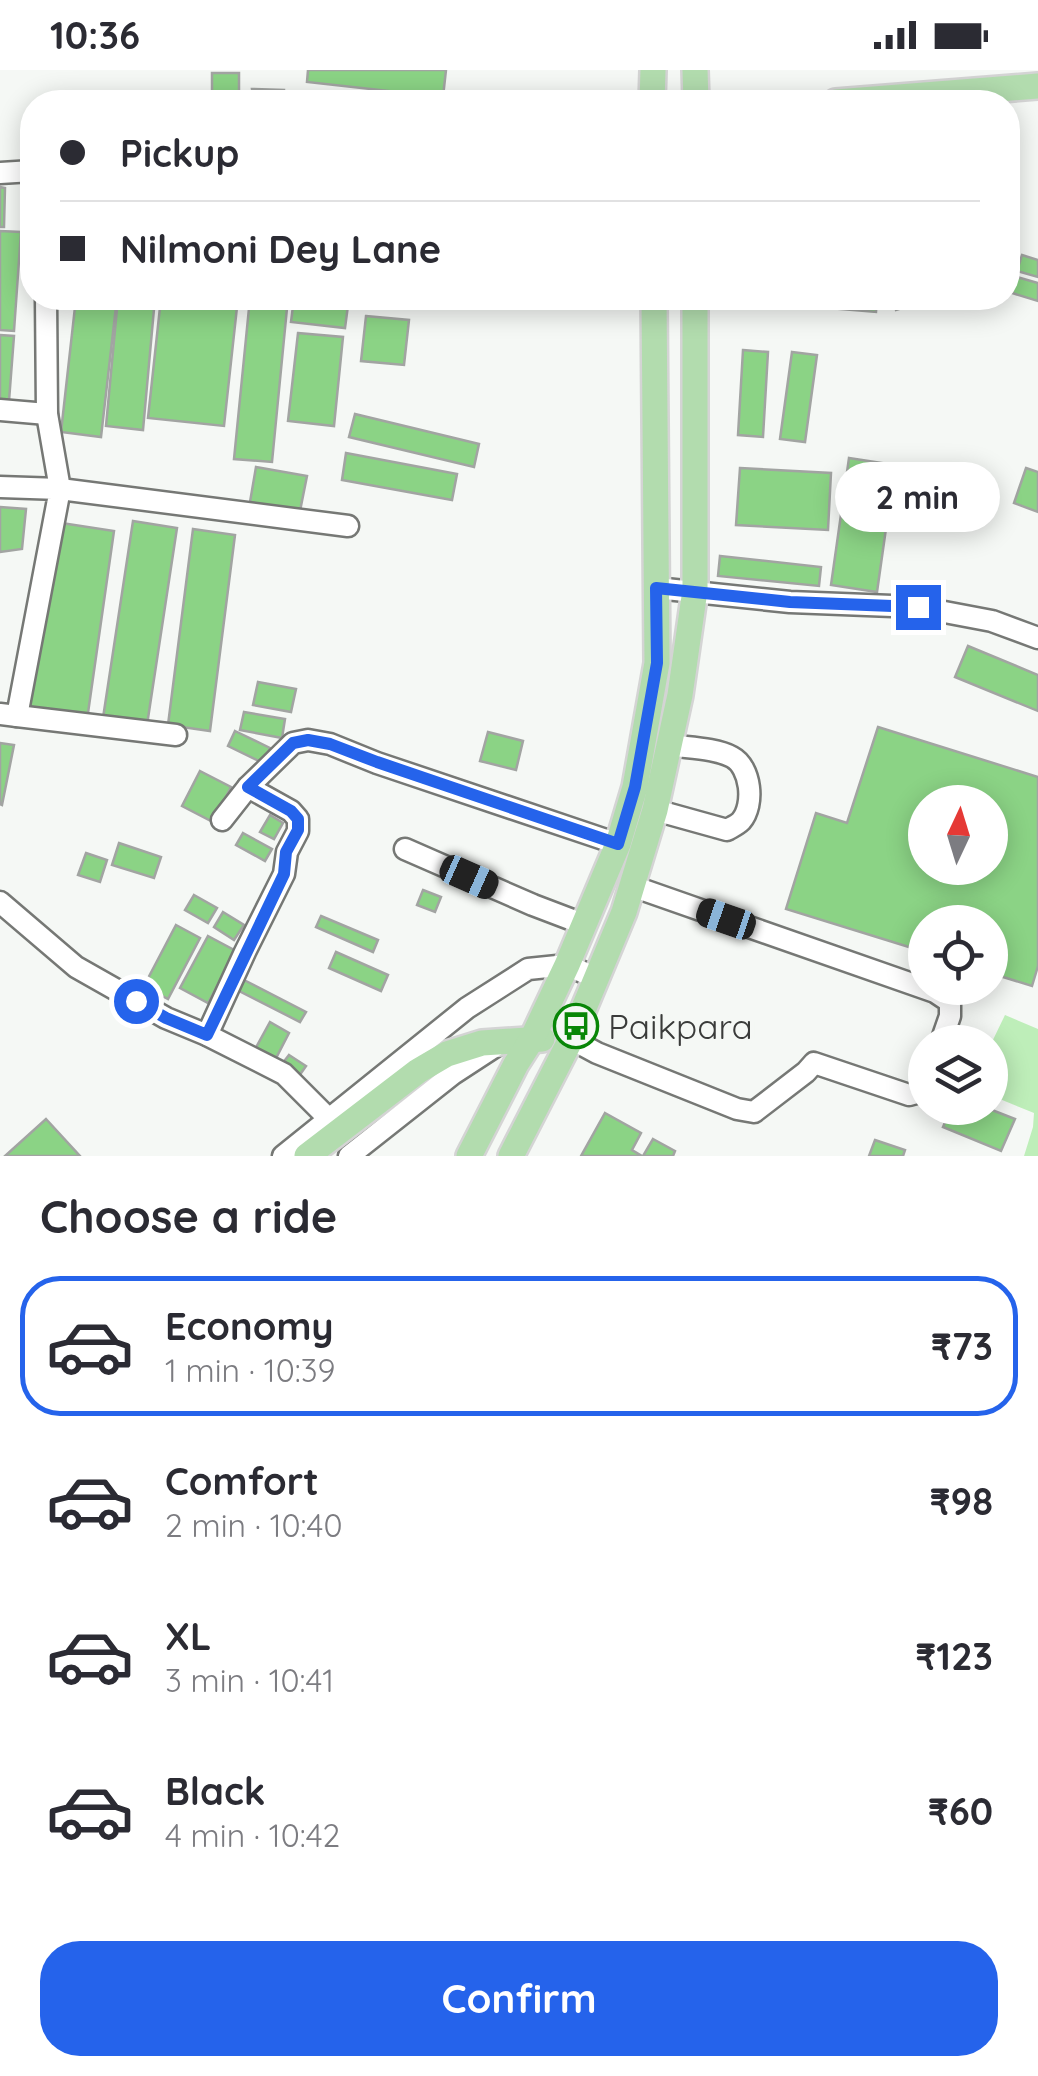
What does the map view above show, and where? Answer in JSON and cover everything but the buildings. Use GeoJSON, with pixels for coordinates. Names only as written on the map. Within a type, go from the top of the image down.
{"type":"FeatureCollection","features":[{"type":"Feature","properties":{"kind":"main road"},"geometry":{"type":"LineString","coordinates":[[925,90],[1000,80],[1038,86]]}},
{"type":"Feature","properties":{"kind":"main road"},"geometry":{"type":"LineString","coordinates":[[469,1156],[567,965],[618,844],[635,787],[657,663],[654,310]]}},
{"type":"Feature","properties":{"kind":"main road"},"geometry":{"type":"LineString","coordinates":[[511,1156],[571,1039],[624,912],[656,810],[680,695],[695,590],[696,310]]}},
{"type":"Feature","properties":{"kind":"main road"},"geometry":{"type":"LineString","coordinates":[[307,1156],[418,1071],[447,1054],[466,1046],[503,1041],[571,1039]]}},
{"type":"Feature","properties":{"kind":"street"},"geometry":{"type":"LineString","coordinates":[[46,310],[47,414],[60,489],[8,715],[176,735]]}},
{"type":"Feature","properties":{"kind":"street"},"geometry":{"type":"LineString","coordinates":[[0,410],[47,414]]}},
{"type":"Feature","properties":{"kind":"street"},"geometry":{"type":"LineString","coordinates":[[0,487],[60,489],[348,526]]}},
{"type":"Feature","properties":{"kind":"street"},"geometry":{"type":"LineString","coordinates":[[656,588],[790,602],[918,607],[992,621],[1038,638]]}},
{"type":"Feature","properties":{"kind":"street"},"geometry":{"type":"LineString","coordinates":[[222,820],[248,787],[293,743],[308,740],[330,744],[618,844]]}},
{"type":"Feature","properties":{"kind":"street"},"geometry":{"type":"LineString","coordinates":[[656,810],[727,830],[742,821],[749,802],[748,781],[741,763],[728,755],[669,745]]}},
{"type":"Feature","properties":{"kind":"street"},"geometry":{"type":"LineString","coordinates":[[207,1035],[284,874],[286,852],[298,830],[298,819],[291,811],[248,787]]}},
{"type":"Feature","properties":{"kind":"street"},"geometry":{"type":"LineString","coordinates":[[405,849],[583,924]]}},
{"type":"Feature","properties":{"kind":"street"},"geometry":{"type":"LineString","coordinates":[[632,886],[935,992],[950,1002],[947,1025]]}},
{"type":"Feature","properties":{"kind":"street"},"geometry":{"type":"LineString","coordinates":[[0,902],[76,967],[166,1018],[284,1074],[329,1119]]}},
{"type":"Feature","properties":{"kind":"street"},"geometry":{"type":"LineString","coordinates":[[283,1156],[467,1008],[528,969],[567,965],[596,978]]}},
{"type":"Feature","properties":{"kind":"street"},"geometry":{"type":"LineString","coordinates":[[571,1039],[596,1053],[737,1109],[754,1112],[814,1063],[908,1095]]}},
{"type":"Feature","properties":{"kind":"street"},"geometry":{"type":"LineString","coordinates":[[349,1156],[453,1074],[503,1041]]}},
{"type":"Feature","properties":{"kind":"green space"},"geometry":{"type":"Polygon","coordinates":[[[1005,1015],[1038,1029],[1038,1156],[1024,1156],[1034,1113],[1008,1102],[1008,1025],[1000,1025],[1005,1015]]]}},
{"type":"Feature","properties":{"kind":"place","name":"Paikpara"},"geometry":{"type":"Point","coordinates":[576,1026]}},
{"type":"Feature","properties":{"kind":"route"},"geometry":{"type":"LineString","coordinates":[[136,1001],[207,1035],[284,874],[286,852],[298,830],[298,819],[291,811],[248,787],[293,743],[308,740],[330,744],[618,844],[635,787],[657,663],[656,588],[790,602],[918,607]]}}]}
